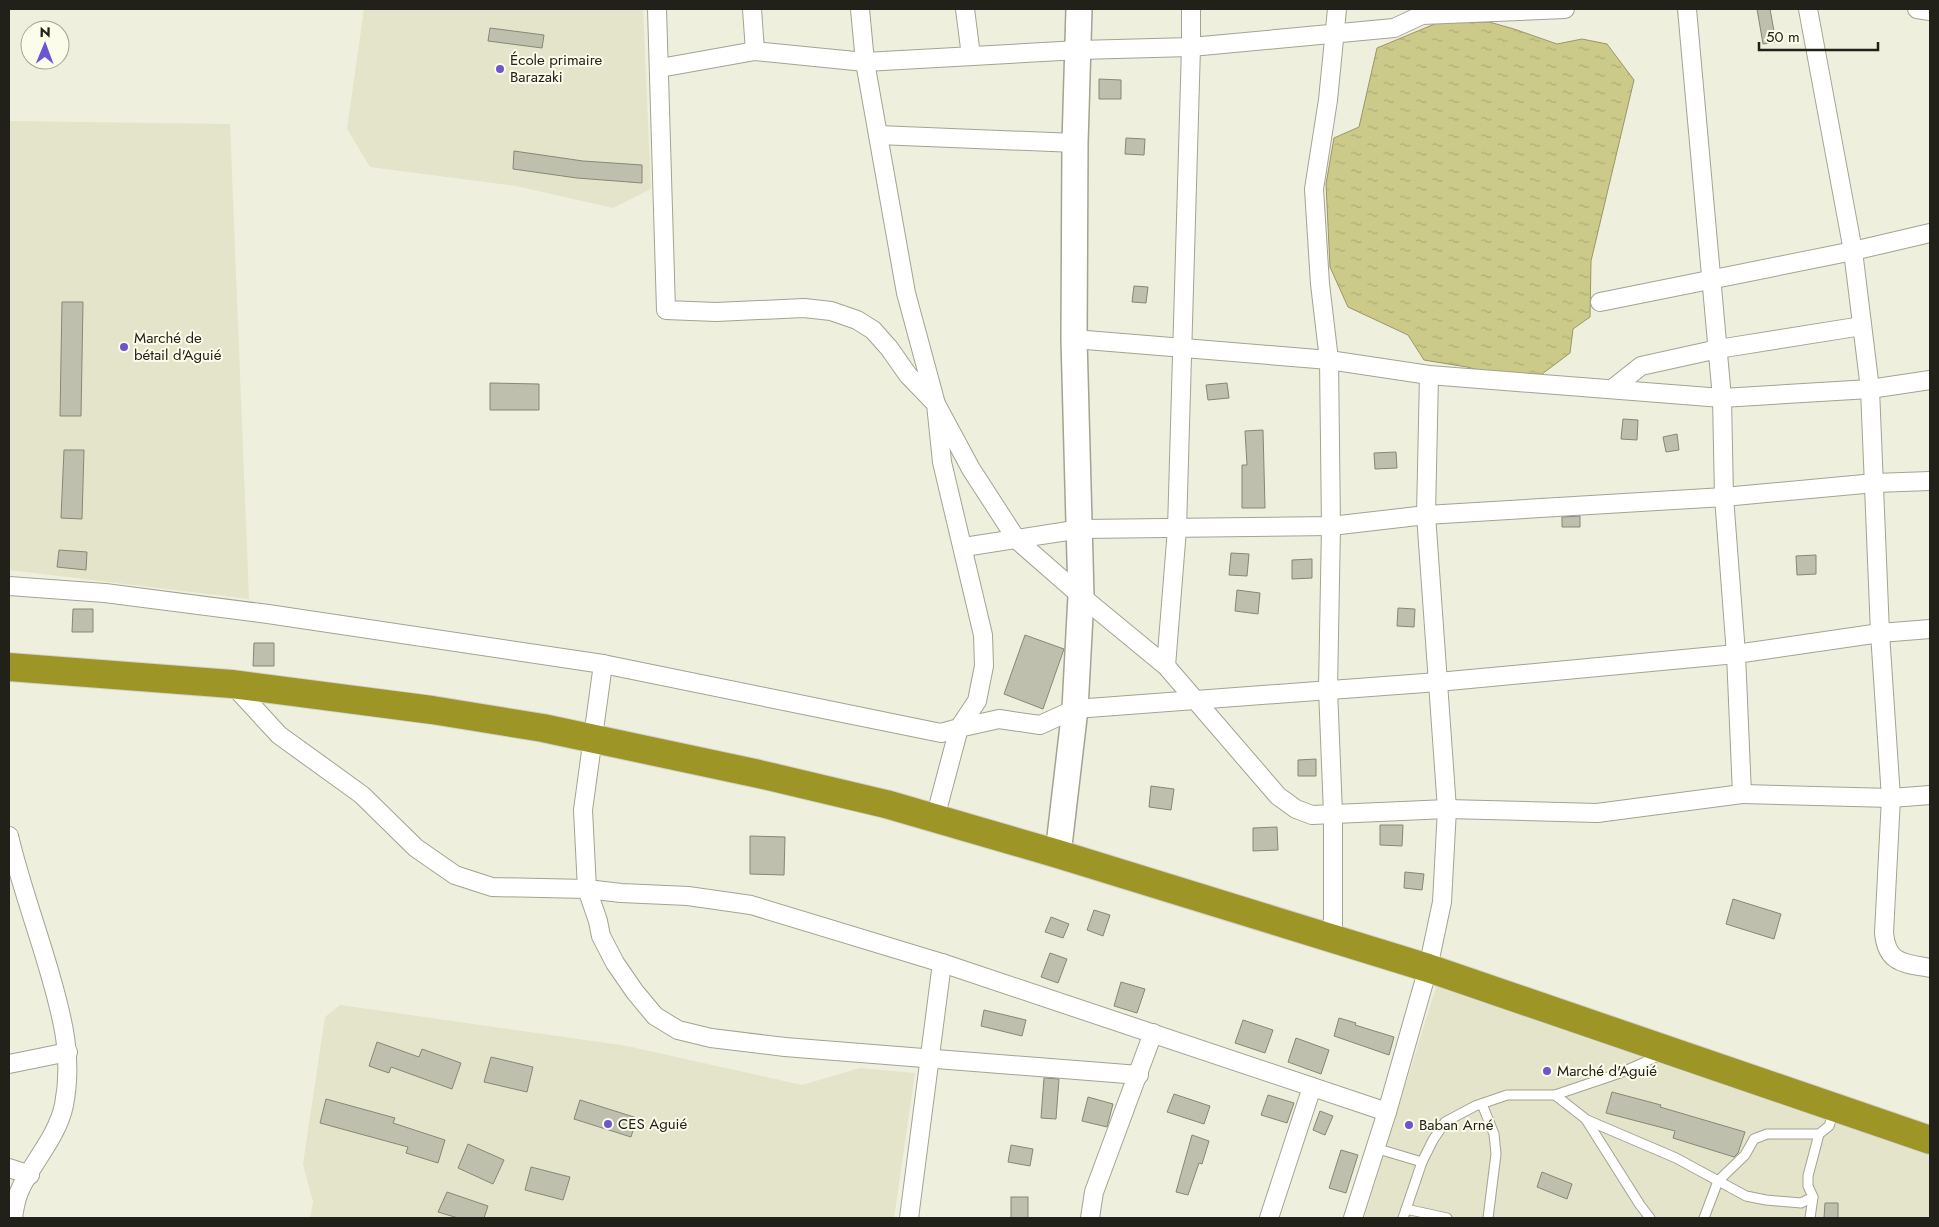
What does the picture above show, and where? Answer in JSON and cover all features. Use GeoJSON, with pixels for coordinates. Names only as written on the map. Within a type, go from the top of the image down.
{"type":"FeatureCollection","features":[{"type":"Feature","properties":{"kind":"highway"},"geometry":{"type":"LineString","coordinates":[[9,667],[232,684],[442,712],[544,728],[768,776],[886,804],[1058,854],[1428,968],[1930,1140]]}},
{"type":"Feature","properties":{"kind":"street"},"geometry":{"type":"LineString","coordinates":[[657,9],[666,310],[716,312],[804,308],[831,311],[857,320],[873,330],[889,348],[908,375],[936,404],[971,469],[1016,540],[1166,666],[1278,796],[1296,809],[1312,815],[1447,809],[1597,813],[1742,794],[1891,798],[1930,795]]}},
{"type":"Feature","properties":{"kind":"street"},"geometry":{"type":"LineString","coordinates":[[752,9],[755,51]]}},
{"type":"Feature","properties":{"kind":"street"},"geometry":{"type":"LineString","coordinates":[[860,9],[865,62],[906,293],[936,404],[942,462],[964,547],[983,635],[984,666],[977,701],[959,728],[935,818]]}},
{"type":"Feature","properties":{"kind":"street"},"geometry":{"type":"LineString","coordinates":[[965,9],[971,56]]}},
{"type":"Feature","properties":{"kind":"street"},"geometry":{"type":"LineString","coordinates":[[1058,854],[1075,709],[1081,596],[1074,339],[1075,143],[1079,9]]}},
{"type":"Feature","properties":{"kind":"street"},"geometry":{"type":"LineString","coordinates":[[1166,666],[1177,529],[1191,47],[1190,9]]}},
{"type":"Feature","properties":{"kind":"street"},"geometry":{"type":"LineString","coordinates":[[1333,940],[1333,813],[1328,689],[1331,526],[1329,360],[1320,284],[1314,189],[1328,100],[1337,9]]}},
{"type":"Feature","properties":{"kind":"street"},"geometry":{"type":"LineString","coordinates":[[660,68],[755,51],[865,62],[1079,50],[1191,47],[1394,28],[1422,16],[1531,9],[1565,9]]}},
{"type":"Feature","properties":{"kind":"street"},"geometry":{"type":"LineString","coordinates":[[1687,9],[1722,398],[1724,497],[1736,654],[1742,794]]}},
{"type":"Feature","properties":{"kind":"street"},"geometry":{"type":"LineString","coordinates":[[1808,9],[1853,251],[1870,389],[1880,632],[1891,798],[1884,933],[1891,955],[1900,963],[1930,968]]}},
{"type":"Feature","properties":{"kind":"street"},"geometry":{"type":"LineString","coordinates":[[1917,9],[1930,11]]}},
{"type":"Feature","properties":{"kind":"street"},"geometry":{"type":"LineString","coordinates":[[878,135],[1075,143]]}},
{"type":"Feature","properties":{"kind":"street"},"geometry":{"type":"LineString","coordinates":[[1600,302],[1853,251],[1930,233]]}},
{"type":"Feature","properties":{"kind":"street"},"geometry":{"type":"LineString","coordinates":[[1612,389],[1641,366],[1718,349],[1862,326]]}},
{"type":"Feature","properties":{"kind":"street"},"geometry":{"type":"LineString","coordinates":[[1074,339],[1181,346],[1329,360],[1429,375],[1722,398],[1870,389],[1930,380]]}},
{"type":"Feature","properties":{"kind":"street"},"geometry":{"type":"LineString","coordinates":[[1354,1218],[1428,968],[1442,902],[1447,809],[1426,514],[1429,375]]}},
{"type":"Feature","properties":{"kind":"street"},"geometry":{"type":"LineString","coordinates":[[964,547],[1080,529],[1331,526],[1426,514],[1724,497],[1875,482],[1930,481]]}},
{"type":"Feature","properties":{"kind":"street"},"geometry":{"type":"LineString","coordinates":[[9,586],[105,593],[268,614],[602,664],[941,733],[999,719],[1040,725],[1075,709],[1438,682],[1736,654],[1880,632],[1930,629]]}},
{"type":"Feature","properties":{"kind":"street"},"geometry":{"type":"LineString","coordinates":[[602,664],[583,810],[587,889],[601,936],[615,963],[635,992],[655,1016],[678,1030],[711,1038],[785,1047],[1139,1074]]}},
{"type":"Feature","properties":{"kind":"street"},"geometry":{"type":"LineString","coordinates":[[232,684],[280,735],[362,795],[416,848],[455,875],[492,887],[587,889],[621,893],[688,896],[751,905],[942,963],[1386,1112]]}},
{"type":"Feature","properties":{"kind":"street"},"geometry":{"type":"LineString","coordinates":[[9,836],[18,873],[42,943],[64,1022],[68,1052],[64,1107],[55,1131],[19,1193],[13,1218]]}},
{"type":"Feature","properties":{"kind":"street"},"geometry":{"type":"LineString","coordinates":[[9,889],[18,873]]}},
{"type":"Feature","properties":{"kind":"street"},"geometry":{"type":"LineString","coordinates":[[909,1218],[942,963]]}},
{"type":"Feature","properties":{"kind":"street"},"geometry":{"type":"LineString","coordinates":[[1090,1218],[1094,1192],[1153,1033]]}},
{"type":"Feature","properties":{"kind":"street"},"geometry":{"type":"LineString","coordinates":[[9,1064],[68,1052]]}},
{"type":"Feature","properties":{"kind":"street"},"geometry":{"type":"LineString","coordinates":[[1269,1218],[1312,1087]]}},
{"type":"Feature","properties":{"kind":"street"},"geometry":{"type":"LineString","coordinates":[[9,1168],[30,1175]]}},
{"type":"Feature","properties":{"kind":"lane"},"geometry":{"type":"LineString","coordinates":[[1403,1218],[1422,1162],[1445,1122],[1482,1104],[1507,1095],[1555,1095],[1620,1073],[1654,1058],[1658,1047]]}},
{"type":"Feature","properties":{"kind":"lane"},"geometry":{"type":"LineString","coordinates":[[1555,1095],[1587,1120],[1676,1158],[1746,1196],[1801,1203],[1813,1197]]}},
{"type":"Feature","properties":{"kind":"lane"},"geometry":{"type":"LineString","coordinates":[[1482,1104],[1494,1134],[1496,1154],[1488,1218]]}},
{"type":"Feature","properties":{"kind":"lane"},"geometry":{"type":"LineString","coordinates":[[1810,1218],[1813,1197],[1808,1186],[1808,1176],[1819,1134],[1829,1126],[1836,1108]]}},
{"type":"Feature","properties":{"kind":"lane"},"geometry":{"type":"LineString","coordinates":[[1587,1120],[1650,1218]]}},
{"type":"Feature","properties":{"kind":"lane"},"geometry":{"type":"LineString","coordinates":[[1704,1218],[1718,1181],[1745,1155],[1754,1139],[1767,1134],[1819,1134]]}},
{"type":"Feature","properties":{"kind":"lane"},"geometry":{"type":"LineString","coordinates":[[1375,1148],[1422,1162]]}},
{"type":"Feature","properties":{"kind":"lane"},"geometry":{"type":"LineString","coordinates":[[1406,1209],[1447,1218]]}},
{"type":"Feature","properties":{"kind":"shaded area","name":"École primaire Barazaki"},"geometry":{"type":"Polygon","coordinates":[[[364,9],[643,9],[651,189],[613,208],[516,186],[370,167],[347,129],[364,9]]]}},
{"type":"Feature","properties":{"kind":"shaded area","name":"Marché de bétail d'Aguié"},"geometry":{"type":"Polygon","coordinates":[[[9,121],[230,124],[249,599],[9,570],[9,121]]]}},
{"type":"Feature","properties":{"kind":"shaded area","name":"Marché d'Aguié"},"geometry":{"type":"Polygon","coordinates":[[[1436,987],[1930,1156],[1930,1218],[1364,1218],[1436,987]]]}},
{"type":"Feature","properties":{"kind":"shaded area","name":"CES Aguié"},"geometry":{"type":"Polygon","coordinates":[[[340,1005],[627,1046],[802,1085],[860,1068],[915,1073],[894,1218],[310,1218],[313,1202],[303,1164],[325,1017],[340,1005]]]}},
{"type":"Feature","properties":{"kind":"water"},"geometry":{"type":"Polygon","coordinates":[[[1489,22],[1557,44],[1582,39],[1607,44],[1634,80],[1591,261],[1590,317],[1573,329],[1570,353],[1538,377],[1504,377],[1467,367],[1424,360],[1408,335],[1348,307],[1330,267],[1326,184],[1334,138],[1359,127],[1377,48],[1437,23],[1489,22]]]}},
{"type":"Feature","properties":{"kind":"building"},"geometry":{"type":"Polygon","coordinates":[[[1757,9],[1770,9],[1776,42],[1763,44],[1757,9]]]}},
{"type":"Feature","properties":{"kind":"building"},"geometry":{"type":"Polygon","coordinates":[[[490,28],[544,35],[542,48],[488,41],[490,28]]]}},
{"type":"Feature","properties":{"kind":"building"},"geometry":{"type":"Polygon","coordinates":[[[1099,79],[1121,80],[1121,99],[1099,99],[1099,79]]]}},
{"type":"Feature","properties":{"kind":"building"},"geometry":{"type":"Polygon","coordinates":[[[1126,138],[1145,139],[1144,155],[1125,154],[1126,138]]]}},
{"type":"Feature","properties":{"kind":"building"},"geometry":{"type":"Polygon","coordinates":[[[514,151],[583,161],[642,165],[642,183],[577,178],[513,169],[514,151]]]}},
{"type":"Feature","properties":{"kind":"building"},"geometry":{"type":"Polygon","coordinates":[[[1134,286],[1148,287],[1146,303],[1132,302],[1134,286]]]}},
{"type":"Feature","properties":{"kind":"building"},"geometry":{"type":"Polygon","coordinates":[[[62,302],[83,302],[81,416],[60,416],[62,302]]]}},
{"type":"Feature","properties":{"kind":"building"},"geometry":{"type":"Polygon","coordinates":[[[490,383],[539,384],[539,410],[490,410],[490,383]]]}},
{"type":"Feature","properties":{"kind":"building"},"geometry":{"type":"Polygon","coordinates":[[[1227,383],[1229,398],[1208,400],[1206,385],[1227,383]]]}},
{"type":"Feature","properties":{"kind":"building"},"geometry":{"type":"Polygon","coordinates":[[[1623,419],[1638,420],[1637,440],[1621,439],[1623,419]]]}},
{"type":"Feature","properties":{"kind":"building"},"geometry":{"type":"Polygon","coordinates":[[[1263,430],[1265,508],[1242,508],[1242,465],[1247,465],[1245,431],[1263,430]]]}},
{"type":"Feature","properties":{"kind":"building"},"geometry":{"type":"Polygon","coordinates":[[[1677,434],[1679,450],[1666,452],[1663,437],[1677,434]]]}},
{"type":"Feature","properties":{"kind":"building"},"geometry":{"type":"Polygon","coordinates":[[[64,450],[84,450],[82,519],[61,518],[64,450]]]}},
{"type":"Feature","properties":{"kind":"building"},"geometry":{"type":"Polygon","coordinates":[[[1396,452],[1397,468],[1375,469],[1374,453],[1396,452]]]}},
{"type":"Feature","properties":{"kind":"building"},"geometry":{"type":"Polygon","coordinates":[[[1580,516],[1580,527],[1562,527],[1562,517],[1580,516]]]}},
{"type":"Feature","properties":{"kind":"building"},"geometry":{"type":"Polygon","coordinates":[[[59,550],[87,552],[86,570],[57,567],[59,550]]]}},
{"type":"Feature","properties":{"kind":"building"},"geometry":{"type":"Polygon","coordinates":[[[1231,553],[1249,554],[1247,576],[1229,575],[1231,553]]]}},
{"type":"Feature","properties":{"kind":"building"},"geometry":{"type":"Polygon","coordinates":[[[1816,555],[1816,574],[1797,575],[1796,556],[1816,555]]]}},
{"type":"Feature","properties":{"kind":"building"},"geometry":{"type":"Polygon","coordinates":[[[1312,559],[1312,578],[1292,579],[1292,560],[1312,559]]]}},
{"type":"Feature","properties":{"kind":"building"},"geometry":{"type":"Polygon","coordinates":[[[1237,590],[1260,593],[1258,614],[1235,611],[1237,590]]]}},
{"type":"Feature","properties":{"kind":"building"},"geometry":{"type":"Polygon","coordinates":[[[1398,608],[1415,609],[1414,627],[1397,626],[1398,608]]]}},
{"type":"Feature","properties":{"kind":"building"},"geometry":{"type":"Polygon","coordinates":[[[73,609],[93,609],[93,632],[72,632],[73,609]]]}},
{"type":"Feature","properties":{"kind":"building"},"geometry":{"type":"Polygon","coordinates":[[[1025,635],[1064,649],[1043,709],[1004,694],[1025,635]]]}},
{"type":"Feature","properties":{"kind":"building"},"geometry":{"type":"Polygon","coordinates":[[[254,643],[274,643],[274,666],[253,666],[254,643]]]}},
{"type":"Feature","properties":{"kind":"building"},"geometry":{"type":"Polygon","coordinates":[[[1316,759],[1316,776],[1298,776],[1298,760],[1316,759]]]}},
{"type":"Feature","properties":{"kind":"building"},"geometry":{"type":"Polygon","coordinates":[[[1151,786],[1174,789],[1171,810],[1149,807],[1151,786]]]}},
{"type":"Feature","properties":{"kind":"building"},"geometry":{"type":"Polygon","coordinates":[[[1380,825],[1403,825],[1402,846],[1380,845],[1380,825]]]}},
{"type":"Feature","properties":{"kind":"building"},"geometry":{"type":"Polygon","coordinates":[[[1277,827],[1278,850],[1253,851],[1253,828],[1277,827]]]}},
{"type":"Feature","properties":{"kind":"building"},"geometry":{"type":"Polygon","coordinates":[[[750,836],[785,837],[784,875],[750,874],[750,836]]]}},
{"type":"Feature","properties":{"kind":"building"},"geometry":{"type":"Polygon","coordinates":[[[1405,872],[1424,874],[1422,890],[1404,888],[1405,872]]]}},
{"type":"Feature","properties":{"kind":"building"},"geometry":{"type":"Polygon","coordinates":[[[1733,899],[1781,914],[1774,939],[1726,924],[1733,899]]]}},
{"type":"Feature","properties":{"kind":"building"},"geometry":{"type":"Polygon","coordinates":[[[1094,910],[1110,915],[1103,936],[1087,930],[1094,910]]]}},
{"type":"Feature","properties":{"kind":"building"},"geometry":{"type":"Polygon","coordinates":[[[1051,917],[1069,924],[1063,938],[1045,932],[1051,917]]]}},
{"type":"Feature","properties":{"kind":"building"},"geometry":{"type":"Polygon","coordinates":[[[1050,953],[1067,959],[1058,983],[1041,977],[1050,953]]]}},
{"type":"Feature","properties":{"kind":"building"},"geometry":{"type":"Polygon","coordinates":[[[1121,982],[1145,989],[1137,1013],[1114,1006],[1121,982]]]}},
{"type":"Feature","properties":{"kind":"building"},"geometry":{"type":"Polygon","coordinates":[[[984,1010],[1026,1020],[1022,1036],[981,1026],[984,1010]]]}},
{"type":"Feature","properties":{"kind":"building"},"geometry":{"type":"Polygon","coordinates":[[[1339,1018],[1394,1037],[1389,1055],[1334,1036],[1339,1018]]]}},
{"type":"Feature","properties":{"kind":"building"},"geometry":{"type":"Polygon","coordinates":[[[1243,1020],[1273,1030],[1265,1053],[1235,1043],[1243,1020]]]}},
{"type":"Feature","properties":{"kind":"building"},"geometry":{"type":"Polygon","coordinates":[[[1296,1038],[1329,1050],[1321,1074],[1288,1062],[1296,1038]]]}},
{"type":"Feature","properties":{"kind":"building"},"geometry":{"type":"Polygon","coordinates":[[[377,1042],[419,1057],[422,1049],[461,1063],[452,1089],[391,1067],[389,1073],[369,1066],[377,1042]]]}},
{"type":"Feature","properties":{"kind":"building"},"geometry":{"type":"Polygon","coordinates":[[[491,1057],[533,1067],[527,1092],[484,1082],[491,1057]]]}},
{"type":"Feature","properties":{"kind":"building"},"geometry":{"type":"Polygon","coordinates":[[[1044,1078],[1059,1079],[1056,1119],[1041,1118],[1044,1078]]]}},
{"type":"Feature","properties":{"kind":"building"},"geometry":{"type":"Polygon","coordinates":[[[1612,1092],[1661,1105],[1660,1107],[1745,1132],[1738,1153],[1734,1157],[1673,1138],[1675,1131],[1606,1113],[1612,1092]]]}},
{"type":"Feature","properties":{"kind":"building"},"geometry":{"type":"Polygon","coordinates":[[[1174,1094],[1210,1106],[1204,1124],[1167,1112],[1174,1094]]]}},
{"type":"Feature","properties":{"kind":"building"},"geometry":{"type":"Polygon","coordinates":[[[1268,1095],[1294,1103],[1287,1123],[1261,1115],[1268,1095]]]}},
{"type":"Feature","properties":{"kind":"building"},"geometry":{"type":"Polygon","coordinates":[[[1088,1097],[1113,1104],[1107,1127],[1082,1121],[1088,1097]]]}},
{"type":"Feature","properties":{"kind":"building"},"geometry":{"type":"Polygon","coordinates":[[[326,1099],[395,1118],[393,1123],[445,1140],[438,1163],[406,1153],[408,1147],[320,1123],[326,1099]]]}},
{"type":"Feature","properties":{"kind":"building"},"geometry":{"type":"Polygon","coordinates":[[[580,1100],[637,1118],[631,1137],[574,1119],[580,1100]]]}},
{"type":"Feature","properties":{"kind":"building"},"geometry":{"type":"Polygon","coordinates":[[[1320,1111],[1333,1116],[1325,1135],[1313,1130],[1320,1111]]]}},
{"type":"Feature","properties":{"kind":"building"},"geometry":{"type":"Polygon","coordinates":[[[1192,1135],[1209,1141],[1202,1164],[1199,1163],[1188,1195],[1176,1192],[1192,1135]]]}},
{"type":"Feature","properties":{"kind":"building"},"geometry":{"type":"Polygon","coordinates":[[[468,1144],[504,1160],[493,1184],[458,1168],[468,1144]]]}},
{"type":"Feature","properties":{"kind":"building"},"geometry":{"type":"Polygon","coordinates":[[[1011,1145],[1033,1149],[1030,1166],[1008,1162],[1011,1145]]]}},
{"type":"Feature","properties":{"kind":"building"},"geometry":{"type":"Polygon","coordinates":[[[1341,1150],[1358,1155],[1346,1193],[1329,1188],[1341,1150]]]}},
{"type":"Feature","properties":{"kind":"building"},"geometry":{"type":"Polygon","coordinates":[[[531,1167],[570,1177],[563,1200],[525,1190],[531,1167]]]}},
{"type":"Feature","properties":{"kind":"building"},"geometry":{"type":"Polygon","coordinates":[[[1542,1172],[1572,1184],[1567,1199],[1537,1187],[1542,1172]]]}},
{"type":"Feature","properties":{"kind":"building"},"geometry":{"type":"Polygon","coordinates":[[[447,1192],[488,1206],[484,1218],[458,1218],[438,1212],[447,1192]]]}},
{"type":"Feature","properties":{"kind":"building"},"geometry":{"type":"Polygon","coordinates":[[[1011,1197],[1028,1197],[1028,1218],[1011,1218],[1011,1197]]]}},
{"type":"Feature","properties":{"kind":"building"},"geometry":{"type":"Polygon","coordinates":[[[1825,1203],[1838,1203],[1838,1218],[1824,1218],[1825,1203]]]}},
{"type":"Feature","properties":{"kind":"place","name":"École primaire Barazaki"},"geometry":{"type":"Point","coordinates":[500,69]}},
{"type":"Feature","properties":{"kind":"place","name":"Marché de bétail d'Aguié"},"geometry":{"type":"Point","coordinates":[124,347]}},
{"type":"Feature","properties":{"kind":"place","name":"Marché d'Aguié"},"geometry":{"type":"Point","coordinates":[1547,1071]}},
{"type":"Feature","properties":{"kind":"place","name":"CES Aguié"},"geometry":{"type":"Point","coordinates":[608,1124]}},
{"type":"Feature","properties":{"kind":"place","name":"Baban Arné"},"geometry":{"type":"Point","coordinates":[1409,1125]}}]}
